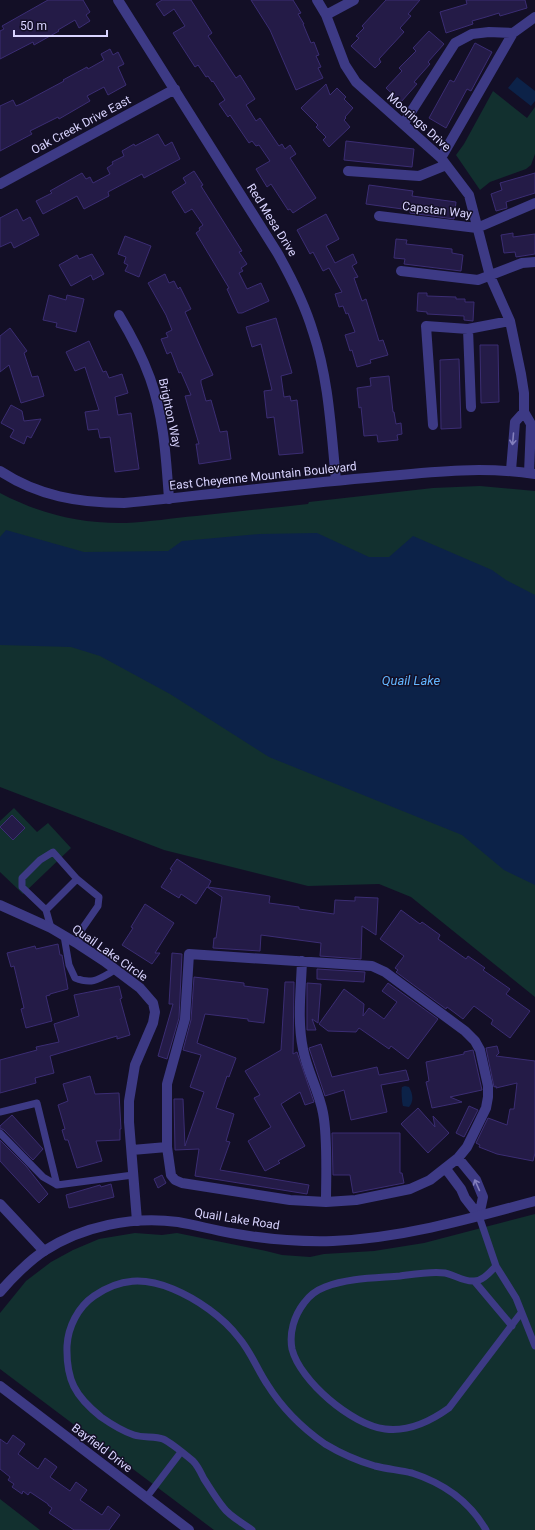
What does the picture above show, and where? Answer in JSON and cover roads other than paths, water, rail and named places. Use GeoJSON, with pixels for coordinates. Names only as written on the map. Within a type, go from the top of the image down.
{"type":"FeatureCollection","features":[{"type":"Feature","properties":{"kind":"street","name":"Red Mesa Drive"},"geometry":{"type":"LineString","coordinates":[[118,0],[292,278],[314,332],[322,366],[327,393],[336,480]]}},
{"type":"Feature","properties":{"kind":"street","name":"Moorings Drive"},"geometry":{"type":"LineString","coordinates":[[317,0],[326,15],[349,73],[356,82],[404,123],[444,161],[469,195],[490,276],[510,322],[524,393],[524,412],[531,424],[532,473]]}},
{"type":"Feature","properties":{"kind":"street"},"geometry":{"type":"LineString","coordinates":[[326,15],[354,0]]}},
{"type":"Feature","properties":{"kind":"street"},"geometry":{"type":"LineString","coordinates":[[348,171],[418,176],[444,161],[513,33],[535,18]]}},
{"type":"Feature","properties":{"kind":"street"},"geometry":{"type":"LineString","coordinates":[[404,123],[455,43],[472,34],[489,32],[513,33]]}},
{"type":"Feature","properties":{"kind":"street","name":"Oak Creek Drive East"},"geometry":{"type":"LineString","coordinates":[[0,184],[175,89]]}},
{"type":"Feature","properties":{"kind":"street","name":"Capstan Way"},"geometry":{"type":"LineString","coordinates":[[379,216],[477,228],[535,203]]}},
{"type":"Feature","properties":{"kind":"street"},"geometry":{"type":"LineString","coordinates":[[401,271],[478,280],[522,263],[535,262]]}},
{"type":"Feature","properties":{"kind":"street","name":"Brighton Way"},"geometry":{"type":"LineString","coordinates":[[119,315],[141,355],[158,404],[166,450],[169,499]]}},
{"type":"Feature","properties":{"kind":"street"},"geometry":{"type":"LineString","coordinates":[[433,425],[426,326],[468,329],[510,322]]}},
{"type":"Feature","properties":{"kind":"street"},"geometry":{"type":"LineString","coordinates":[[468,329],[471,407]]}},
{"type":"Feature","properties":{"kind":"street"},"geometry":{"type":"LineString","coordinates":[[511,470],[515,422],[524,412]]}},
{"type":"Feature","properties":{"kind":"street","name":"East Cheyenne Mountain Boulevard"},"geometry":{"type":"LineString","coordinates":[[0,471],[28,487],[39,491],[80,501],[124,503],[336,480],[458,470],[511,470],[532,473]]}},
{"type":"Feature","properties":{"kind":"street","name":"Quail Lake Circle"},"geometry":{"type":"LineString","coordinates":[[0,905],[50,928],[78,944],[147,995],[153,1003],[155,1012],[153,1023],[135,1065],[129,1101],[128,1122],[132,1150],[136,1221]]}},
{"type":"Feature","properties":{"kind":"street"},"geometry":{"type":"LineString","coordinates":[[189,954],[302,961],[372,966],[379,968],[464,1031],[475,1041],[480,1050],[488,1086],[486,1108],[467,1147],[446,1169],[430,1180],[410,1189],[356,1200],[326,1202],[290,1200],[182,1183],[175,1180],[171,1175],[166,1147],[166,1084],[185,1019],[189,954]]}},
{"type":"Feature","properties":{"kind":"street"},"geometry":{"type":"LineString","coordinates":[[302,961],[299,1014],[300,1036],[303,1051],[323,1114],[326,1202]]}},
{"type":"Feature","properties":{"kind":"street"},"geometry":{"type":"LineString","coordinates":[[132,1150],[166,1147]]}},
{"type":"Feature","properties":{"kind":"street"},"geometry":{"type":"LineString","coordinates":[[458,1158],[476,1180],[483,1197],[479,1216]]}},
{"type":"Feature","properties":{"kind":"street"},"geometry":{"type":"LineString","coordinates":[[446,1169],[479,1216]]}},
{"type":"Feature","properties":{"kind":"street","name":"Quail Lake Road"},"geometry":{"type":"LineString","coordinates":[[0,1292],[44,1251],[66,1240],[94,1229],[117,1223],[136,1221],[177,1222],[230,1233],[271,1239],[332,1241],[383,1237],[479,1216],[535,1201]]}},
{"type":"Feature","properties":{"kind":"street"},"geometry":{"type":"LineString","coordinates":[[0,1204],[44,1251]]}},
{"type":"Feature","properties":{"kind":"street","name":"Bayfield Drive"},"geometry":{"type":"LineString","coordinates":[[0,1386],[189,1530]]}},
{"type":"Feature","properties":{"kind":"lane"},"geometry":{"type":"LineString","coordinates":[[50,928],[46,910],[22,887],[22,878],[40,860],[53,852],[77,879],[99,897],[98,906],[82,929],[78,944]]}},
{"type":"Feature","properties":{"kind":"lane"},"geometry":{"type":"LineString","coordinates":[[46,910],[77,879]]}},
{"type":"Feature","properties":{"kind":"lane"},"geometry":{"type":"LineString","coordinates":[[64,936],[69,965],[74,978],[84,982],[97,980],[115,970]]}},
{"type":"Feature","properties":{"kind":"lane"},"geometry":{"type":"LineString","coordinates":[[0,1112],[37,1103],[57,1185]]}},
{"type":"Feature","properties":{"kind":"lane"},"geometry":{"type":"LineString","coordinates":[[0,1133],[43,1177],[57,1185],[133,1175]]}},
{"type":"Feature","properties":{"kind":"lane"},"geometry":{"type":"LineString","coordinates":[[479,1216],[496,1266],[516,1298],[535,1346]]}},
{"type":"Feature","properties":{"kind":"lane"},"geometry":{"type":"LineString","coordinates":[[475,1282],[484,1278],[496,1266]]}},
{"type":"Feature","properties":{"kind":"lane"},"geometry":{"type":"LineString","coordinates":[[512,1326],[475,1282],[445,1273],[430,1272],[352,1281],[325,1287],[313,1294],[304,1303],[292,1326],[292,1347],[295,1358],[303,1371],[322,1394],[335,1405],[372,1425],[385,1429],[404,1428],[426,1422],[437,1417],[449,1408],[512,1326],[521,1313]]}},
{"type":"Feature","properties":{"kind":"lane"},"geometry":{"type":"LineString","coordinates":[[252,1530],[224,1509],[195,1462],[162,1439],[135,1435],[120,1429],[85,1403],[76,1392],[68,1368],[67,1342],[70,1329],[76,1315],[83,1305],[92,1297],[121,1282],[136,1280],[150,1282],[172,1289],[203,1306],[226,1323],[240,1338],[277,1398],[287,1411],[312,1433],[332,1447],[359,1460],[376,1466],[413,1474],[444,1487],[472,1510],[486,1530]]}},
{"type":"Feature","properties":{"kind":"lane"},"geometry":{"type":"LineString","coordinates":[[146,1498],[181,1452]]}},
{"type":"Feature","properties":{"kind":"water"},"geometry":{"type":"Polygon","coordinates":[[[517,77],[535,91],[535,101],[531,106],[508,88],[517,77]]]}},
{"type":"Feature","properties":{"kind":"water","name":"Quail Lake"},"geometry":{"type":"Polygon","coordinates":[[[6,530],[84,552],[168,551],[182,541],[260,534],[317,533],[369,557],[389,557],[413,536],[492,570],[506,580],[535,595],[535,885],[504,870],[462,835],[269,757],[170,694],[100,656],[71,647],[0,645],[0,537],[6,530]]]}},
{"type":"Feature","properties":{"kind":"water"},"geometry":{"type":"Polygon","coordinates":[[[402,1087],[409,1087],[412,1095],[412,1102],[409,1107],[403,1106],[402,1087]]]}}]}
